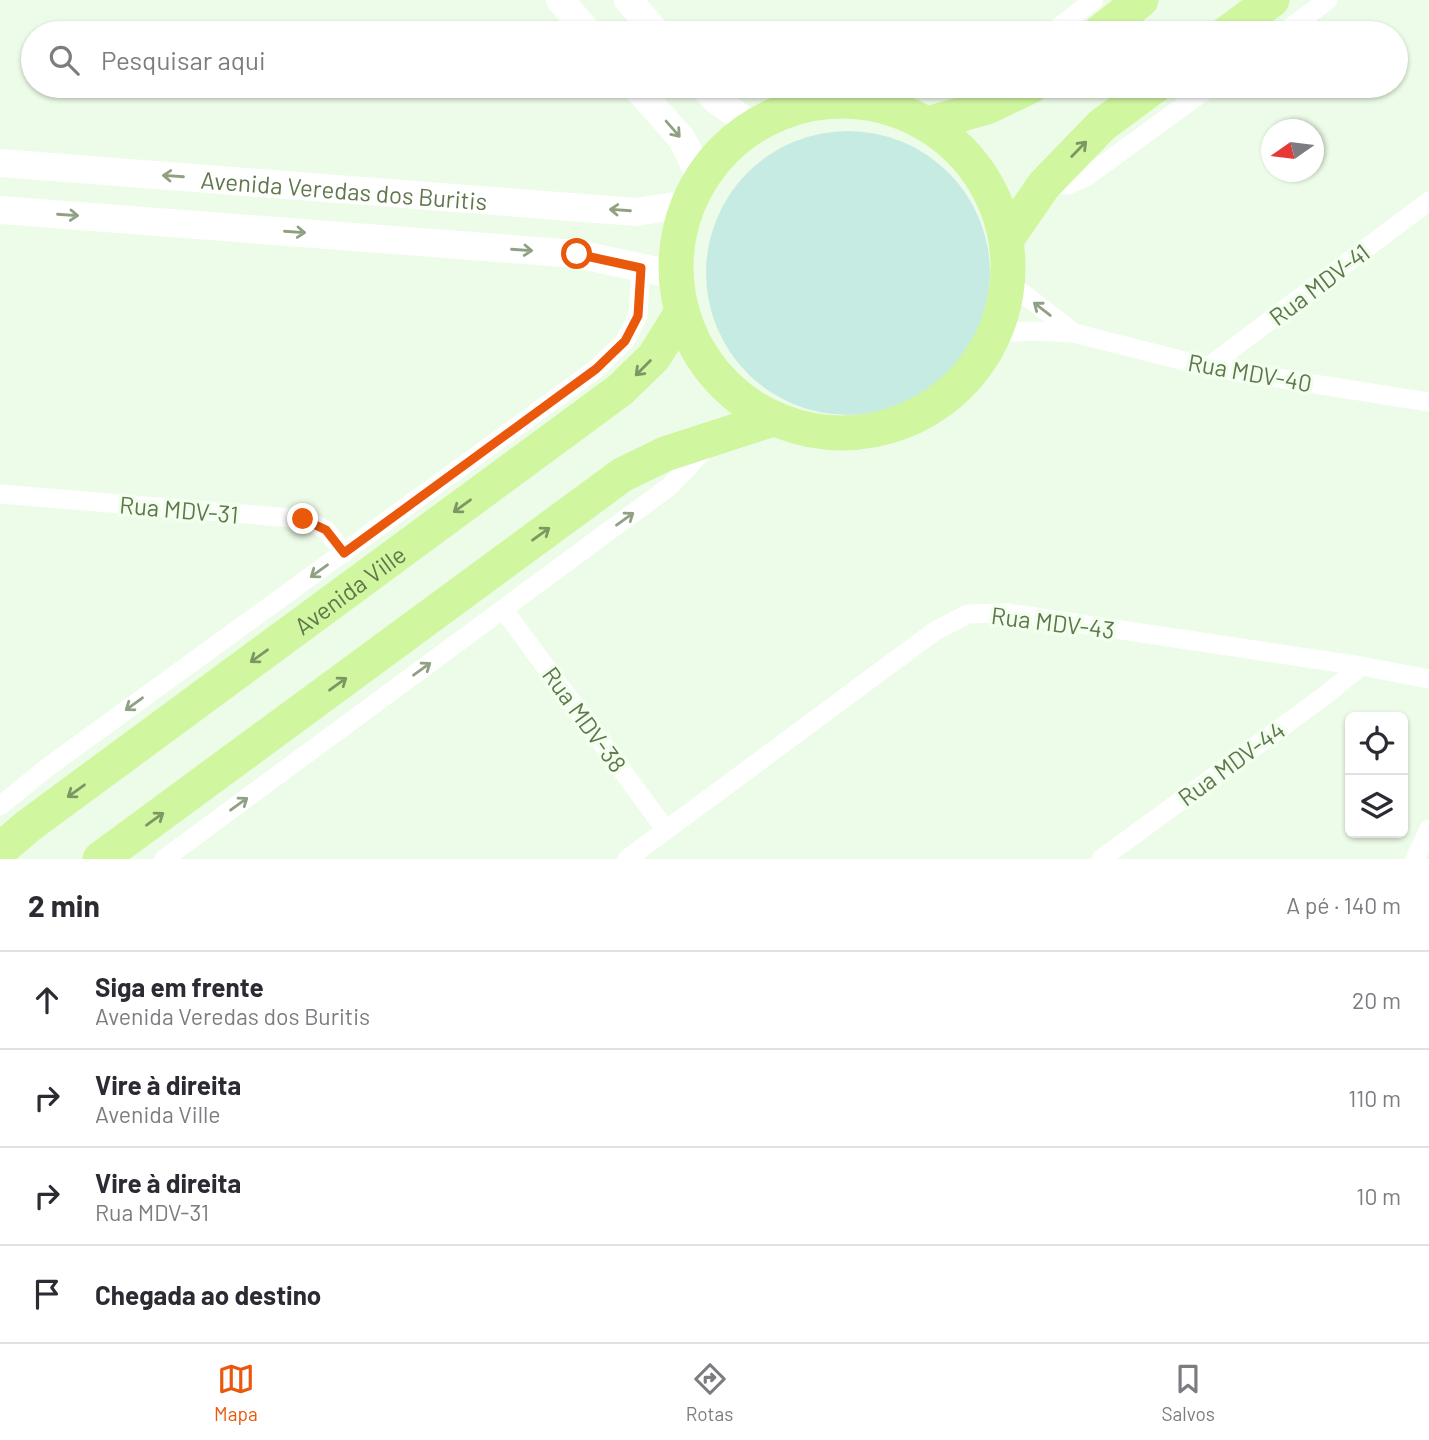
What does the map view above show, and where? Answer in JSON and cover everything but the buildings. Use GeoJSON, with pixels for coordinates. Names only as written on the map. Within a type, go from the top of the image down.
{"type":"FeatureCollection","features":[{"type":"Feature","properties":{"kind":"highway"},"geometry":{"type":"LineString","coordinates":[[1114,21],[1141,0]]}},
{"type":"Feature","properties":{"kind":"highway"},"geometry":{"type":"LineString","coordinates":[[1243,21],[1272,0]]}},
{"type":"Feature","properties":{"kind":"highway"},"geometry":{"type":"LineString","coordinates":[[831,98],[795,107],[753,126],[725,148],[694,191],[678,239],[676,275],[682,312],[706,363],[733,394],[773,419],[820,434],[865,433],[911,420],[953,393],[981,361],[995,333],[1011,284],[1006,240],[993,197],[964,153],[927,124],[864,98]]}},
{"type":"Feature","properties":{"kind":"highway"},"geometry":{"type":"LineString","coordinates":[[927,124],[987,107],[1006,98]]}},
{"type":"Feature","properties":{"kind":"highway"},"geometry":{"type":"LineString","coordinates":[[1006,240],[1044,185],[1102,125],[1139,98]]}},
{"type":"Feature","properties":{"kind":"highway","name":"Avenida Ville"},"geometry":{"type":"LineString","coordinates":[[0,850],[28,826],[620,390],[654,357],[682,312]]}},
{"type":"Feature","properties":{"kind":"highway"},"geometry":{"type":"LineString","coordinates":[[100,859],[622,475],[665,454],[773,419]]}},
{"type":"Feature","properties":{"kind":"street"},"geometry":{"type":"LineString","coordinates":[[560,0],[578,21]]}},
{"type":"Feature","properties":{"kind":"street"},"geometry":{"type":"LineString","coordinates":[[1067,21],[1094,0]]}},
{"type":"Feature","properties":{"kind":"street"},"geometry":{"type":"LineString","coordinates":[[1299,21],[1328,0]]}},
{"type":"Feature","properties":{"kind":"street"},"geometry":{"type":"LineString","coordinates":[[631,1],[647,21]]}},
{"type":"Feature","properties":{"kind":"street"},"geometry":{"type":"LineString","coordinates":[[646,98],[682,139],[694,191]]}},
{"type":"Feature","properties":{"kind":"street"},"geometry":{"type":"LineString","coordinates":[[714,98],[753,126]]}},
{"type":"Feature","properties":{"kind":"street"},"geometry":{"type":"LineString","coordinates":[[1044,185],[1068,185],[1086,177],[1195,98]]}},
{"type":"Feature","properties":{"kind":"street","name":"Avenida Veredas dos Buritis"},"geometry":{"type":"LineString","coordinates":[[0,163],[636,212],[694,191]]}},
{"type":"Feature","properties":{"kind":"street","name":"Rua MDV-41"},"geometry":{"type":"LineString","coordinates":[[1208,367],[1429,201]]}},
{"type":"Feature","properties":{"kind":"street","name":"Avenida Veredas dos Buritis"},"geometry":{"type":"LineString","coordinates":[[0,210],[577,254],[676,275]]}},
{"type":"Feature","properties":{"kind":"street","name":"Avenida Ville"},"geometry":{"type":"LineString","coordinates":[[0,806],[48,767],[596,369],[625,341],[638,316],[641,268]]}},
{"type":"Feature","properties":{"kind":"street","name":"Rua MDV-40"},"geometry":{"type":"LineString","coordinates":[[1011,284],[1074,333]]}},
{"type":"Feature","properties":{"kind":"street","name":"Rua MDV-40"},"geometry":{"type":"LineString","coordinates":[[995,333],[1074,333],[1208,367],[1429,402]]}},
{"type":"Feature","properties":{"kind":"street"},"geometry":{"type":"LineString","coordinates":[[164,859],[670,486],[716,438]]}},
{"type":"Feature","properties":{"kind":"street","name":"Rua MDV-31"},"geometry":{"type":"LineString","coordinates":[[0,494],[303,519],[326,530],[344,553]]}},
{"type":"Feature","properties":{"kind":"street","name":"Rua MDV-38"},"geometry":{"type":"LineString","coordinates":[[503,609],[666,830]]}},
{"type":"Feature","properties":{"kind":"street","name":"Rua MDV-43"},"geometry":{"type":"LineString","coordinates":[[627,859],[935,631],[968,614],[1008,613],[1361,666],[1429,679]]}},
{"type":"Feature","properties":{"kind":"street","name":"Rua MDV-44"},"geometry":{"type":"LineString","coordinates":[[1101,859],[1327,694],[1361,666]]}},
{"type":"Feature","properties":{"kind":"street"},"geometry":{"type":"LineString","coordinates":[[1415,859],[1429,829]]}},
{"type":"Feature","properties":{"kind":"shaded area"},"geometry":{"type":"Polygon","coordinates":[[[862,131],[903,141],[949,172],[980,218],[988,245],[988,301],[980,328],[949,374],[903,405],[876,413],[834,415],[793,405],[747,374],[716,328],[708,301],[706,259],[716,218],[747,172],[793,141],[820,133],[862,131]]]}},
{"type":"Feature","properties":{"kind":"route"},"geometry":{"type":"LineString","coordinates":[[303,519],[326,530],[344,553],[596,369],[625,341],[638,316],[641,268],[577,254]]}}]}
